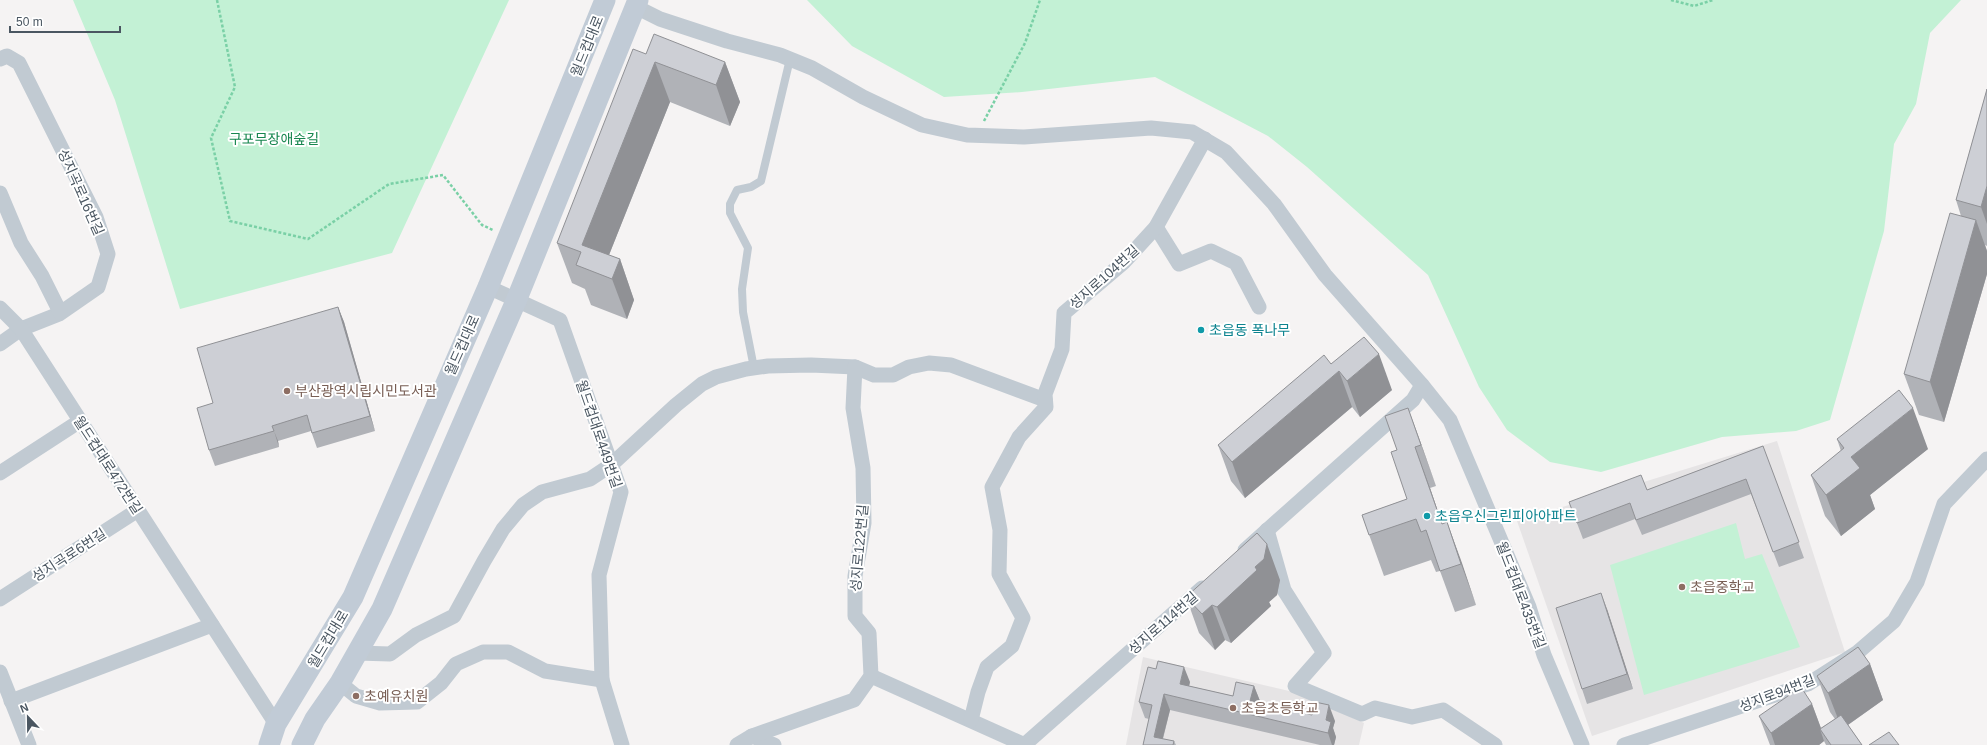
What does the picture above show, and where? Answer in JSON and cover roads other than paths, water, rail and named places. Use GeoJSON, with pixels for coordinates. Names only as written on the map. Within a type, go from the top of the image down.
{"type":"FeatureCollection","features":[{"type":"Feature","properties":{"kind":"main road"},"geometry":{"type":"LineString","coordinates":[[591,0],[591,35]]}},
{"type":"Feature","properties":{"kind":"main road","name":"월드컵대로"},"geometry":{"type":"LineString","coordinates":[[269,745],[276,724],[353,598],[488,287],[605,0]]}},
{"type":"Feature","properties":{"kind":"main road"},"geometry":{"type":"LineString","coordinates":[[302,745],[315,719],[340,683],[382,609],[516,301],[637,3]]}},
{"type":"Feature","properties":{"kind":"street","name":"월드컵대로435번길"},"geometry":{"type":"LineString","coordinates":[[637,3],[660,20],[790,59],[812,68],[863,97],[922,125],[966,135],[1024,137],[1151,128],[1192,132],[1226,152],[1274,204],[1325,275],[1422,385],[1450,420],[1528,607],[1544,655],[1582,745]]}},
{"type":"Feature","properties":{"kind":"street","name":"성지곡로16번길"},"geometry":{"type":"LineString","coordinates":[[0,59],[7,56],[19,63],[96,217],[108,254],[98,287],[60,312],[21,329],[0,344]]}},
{"type":"Feature","properties":{"kind":"street","name":"성지로104번길"},"geometry":{"type":"LineString","coordinates":[[970,720],[987,667],[1012,646],[1023,618],[999,574],[1000,530],[992,487],[1019,436],[1046,407],[1045,394],[1062,349],[1064,313],[1124,262],[1156,227],[1205,139]]}},
{"type":"Feature","properties":{"kind":"street"},"geometry":{"type":"LineString","coordinates":[[0,193],[21,242],[42,276],[60,312]]}},
{"type":"Feature","properties":{"kind":"street"},"geometry":{"type":"LineString","coordinates":[[1156,227],[1180,264],[1211,251],[1236,263],[1259,307]]}},
{"type":"Feature","properties":{"kind":"street","name":"월드컵대로449번길"},"geometry":{"type":"LineString","coordinates":[[488,287],[560,320],[621,492],[599,575],[602,680],[622,745]]}},
{"type":"Feature","properties":{"kind":"street","name":"월드컵대로472번길"},"geometry":{"type":"LineString","coordinates":[[0,308],[21,329],[276,724]]}},
{"type":"Feature","properties":{"kind":"street"},"geometry":{"type":"LineString","coordinates":[[357,653],[390,654],[416,636],[454,616],[503,529],[523,505],[542,492],[590,479],[611,465],[676,405],[702,384],[716,378],[754,368],[811,365],[855,367],[874,374],[893,375],[909,368],[929,363],[951,365],[1045,400]]}},
{"type":"Feature","properties":{"kind":"street","name":"성지로122번길"},"geometry":{"type":"LineString","coordinates":[[855,367],[853,408],[862,468],[864,523],[855,576],[855,616],[869,633],[871,676]]}},
{"type":"Feature","properties":{"kind":"street"},"geometry":{"type":"LineString","coordinates":[[1233,560],[1414,400],[1422,385]]}},
{"type":"Feature","properties":{"kind":"street"},"geometry":{"type":"LineString","coordinates":[[0,473],[80,421]]}},
{"type":"Feature","properties":{"kind":"street","name":"성지로94번길"},"geometry":{"type":"LineString","coordinates":[[1624,745],[1808,684],[1858,652],[1894,621],[1917,582],[1944,504],[1987,459]]}},
{"type":"Feature","properties":{"kind":"street","name":"성지곡로6번길"},"geometry":{"type":"LineString","coordinates":[[0,599],[138,510]]}},
{"type":"Feature","properties":{"kind":"street"},"geometry":{"type":"LineString","coordinates":[[1267,530],[1284,590],[1324,654],[1295,686],[1362,714],[1375,708],[1412,717],[1442,710],[1495,745]]}},
{"type":"Feature","properties":{"kind":"street","name":"성지로114번길"},"geometry":{"type":"LineString","coordinates":[[1024,745],[1211,580]]}},
{"type":"Feature","properties":{"kind":"street"},"geometry":{"type":"LineString","coordinates":[[11,701],[212,625]]}},
{"type":"Feature","properties":{"kind":"street"},"geometry":{"type":"LineString","coordinates":[[340,683],[356,696],[380,703],[417,702],[441,683],[456,664],[483,652],[508,652],[545,671],[602,680]]}},
{"type":"Feature","properties":{"kind":"street"},"geometry":{"type":"LineString","coordinates":[[0,672],[29,745]]}},
{"type":"Feature","properties":{"kind":"street"},"geometry":{"type":"LineString","coordinates":[[737,745],[751,741],[854,700],[871,676],[1024,745]]}},
{"type":"Feature","properties":{"kind":"street"},"geometry":{"type":"LineString","coordinates":[[751,741],[774,745]]}},
{"type":"Feature","properties":{"kind":"lane"},"geometry":{"type":"LineString","coordinates":[[754,368],[742,304],[742,289],[748,248],[730,213],[730,204],[737,190],[761,181],[790,59]]}},
{"type":"Feature","properties":{"kind":"place","name":"초읍동 폭나무"},"geometry":{"type":"Point","coordinates":[1201,330]}},
{"type":"Feature","properties":{"kind":"place","name":"부산광역시립시민도서관"},"geometry":{"type":"Point","coordinates":[287,391]}},
{"type":"Feature","properties":{"kind":"place","name":"초읍우신그린피아아파트"},"geometry":{"type":"Point","coordinates":[1427,516]}},
{"type":"Feature","properties":{"kind":"place","name":"초읍중학교"},"geometry":{"type":"Point","coordinates":[1682,587]}},
{"type":"Feature","properties":{"kind":"place","name":"초예유치원"},"geometry":{"type":"Point","coordinates":[356,696]}},
{"type":"Feature","properties":{"kind":"place","name":"초읍초등학교"},"geometry":{"type":"Point","coordinates":[1233,708]}},
{"type":"Feature","properties":{"kind":"park label","name":"구포무장애숲길"},"geometry":{"type":"Point","coordinates":[274,139]}}]}
